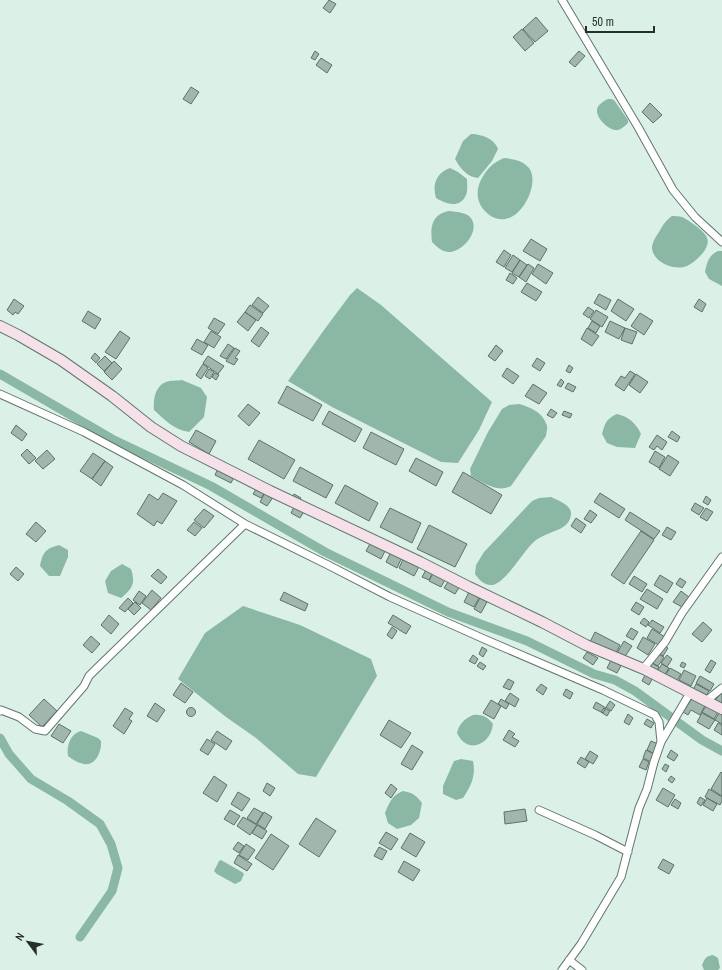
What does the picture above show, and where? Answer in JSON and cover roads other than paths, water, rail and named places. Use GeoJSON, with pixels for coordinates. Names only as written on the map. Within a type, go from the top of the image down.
{"type":"FeatureCollection","features":[{"type":"Feature","properties":{"kind":"street"},"geometry":{"type":"LineString","coordinates":[[562,0],[638,127],[673,190],[695,217],[722,242]]}},
{"type":"Feature","properties":{"kind":"street"},"geometry":{"type":"LineString","coordinates":[[0,326],[61,360],[112,396],[151,427],[181,446],[270,491],[420,562],[586,645],[643,669],[722,709]]}},
{"type":"Feature","properties":{"kind":"street"},"geometry":{"type":"LineString","coordinates":[[0,394],[91,436],[183,486],[245,524],[437,619],[603,690],[655,715],[659,722],[661,742]]}},
{"type":"Feature","properties":{"kind":"street"},"geometry":{"type":"LineString","coordinates":[[0,711],[10,712],[35,729],[44,731],[84,686],[94,670],[245,524]]}},
{"type":"Feature","properties":{"kind":"street"},"geometry":{"type":"LineString","coordinates":[[643,669],[665,642],[682,613],[722,557]]}},
{"type":"Feature","properties":{"kind":"street"},"geometry":{"type":"LineString","coordinates":[[706,701],[722,688]]}},
{"type":"Feature","properties":{"kind":"street"},"geometry":{"type":"LineString","coordinates":[[562,970],[581,944],[621,878],[639,808],[647,789],[661,742],[690,693]]}},
{"type":"Feature","properties":{"kind":"street"},"geometry":{"type":"LineString","coordinates":[[539,810],[595,835],[628,852]]}},
{"type":"Feature","properties":{"kind":"street"},"geometry":{"type":"LineString","coordinates":[[569,960],[582,970]]}},
{"type":"Feature","properties":{"kind":"waterway"},"geometry":{"type":"LineString","coordinates":[[0,374],[112,439],[211,486],[325,552],[448,612],[527,641],[594,674],[615,680],[635,691],[702,740],[722,751]]}},
{"type":"Feature","properties":{"kind":"waterway"},"geometry":{"type":"LineString","coordinates":[[0,738],[9,754],[31,779],[68,801],[100,824],[111,844],[118,868],[112,891],[80,937]]}}]}
